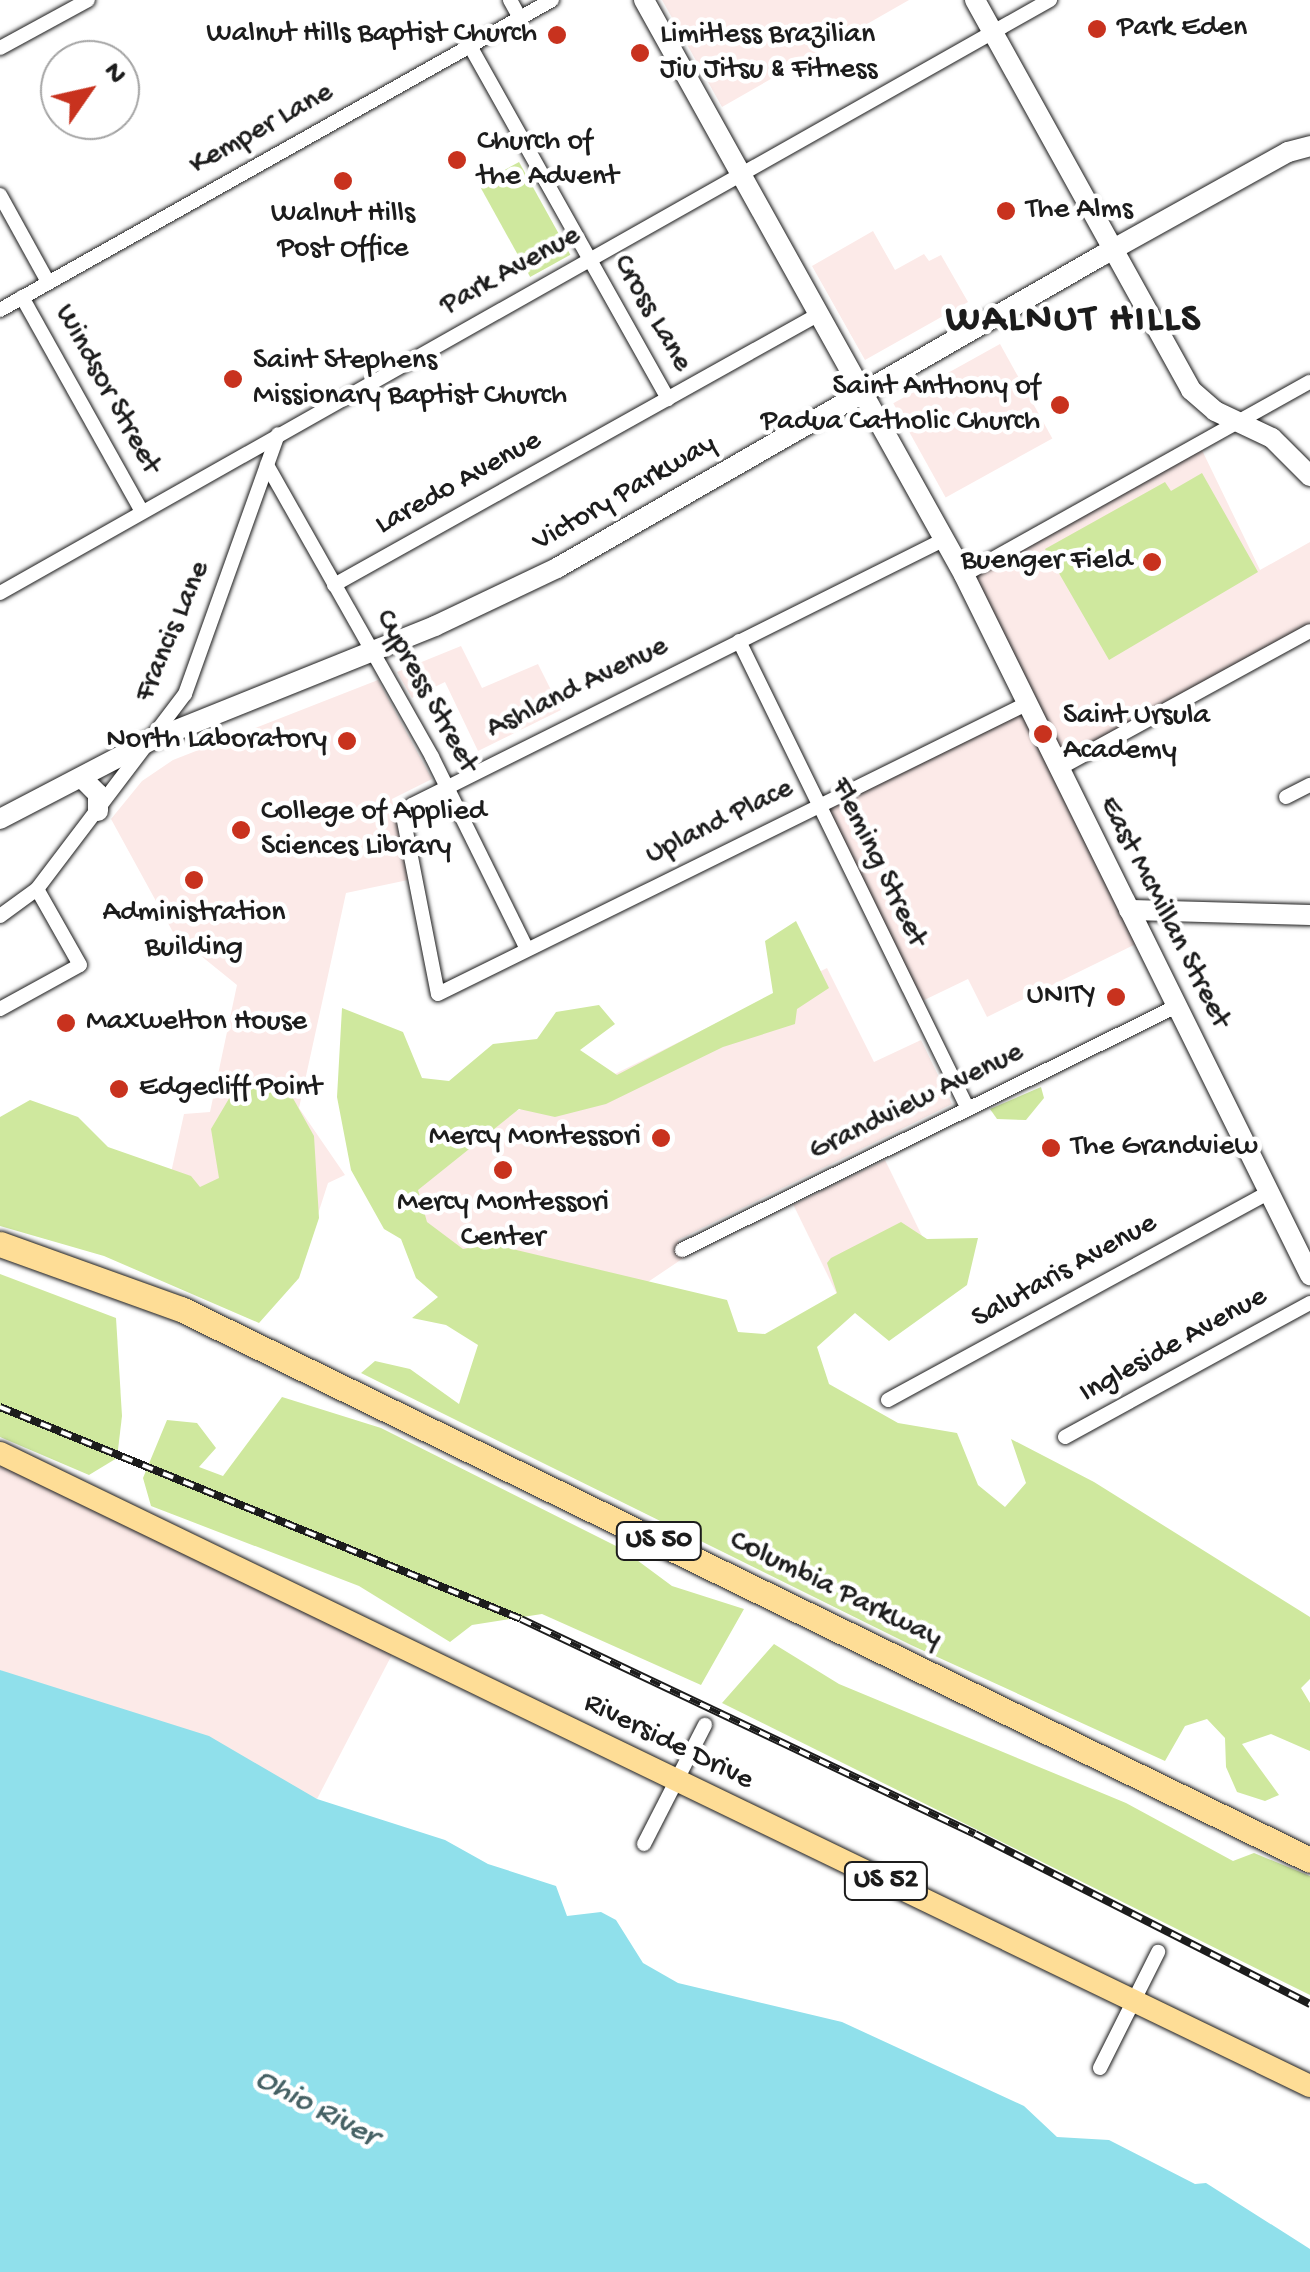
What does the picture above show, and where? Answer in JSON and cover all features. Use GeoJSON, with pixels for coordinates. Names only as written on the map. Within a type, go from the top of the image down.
{"type":"FeatureCollection","features":[{"type":"Feature","properties":{"kind":"highway","name":"Columbia Parkway"},"geometry":{"type":"LineString","coordinates":[[0,1244],[163,1301],[1310,1860]]}},
{"type":"Feature","properties":{"kind":"main road","name":"Riverside Drive"},"geometry":{"type":"LineString","coordinates":[[0,1454],[1310,2086]]}},
{"type":"Feature","properties":{"kind":"street"},"geometry":{"type":"LineString","coordinates":[[0,48],[88,0]]}},
{"type":"Feature","properties":{"kind":"street"},"geometry":{"type":"LineString","coordinates":[[510,0],[520,18]]}},
{"type":"Feature","properties":{"kind":"street","name":"Kemper Lane"},"geometry":{"type":"LineString","coordinates":[[0,310],[552,0]]}},
{"type":"Feature","properties":{"kind":"street","name":"East McMillan Street"},"geometry":{"type":"LineString","coordinates":[[644,0],[964,575],[1309,1270]]}},
{"type":"Feature","properties":{"kind":"street"},"geometry":{"type":"LineString","coordinates":[[975,0],[1192,390],[1238,422],[1272,438],[1310,476]]}},
{"type":"Feature","properties":{"kind":"street","name":"Park Avenue"},"geometry":{"type":"LineString","coordinates":[[0,592],[1050,0]]}},
{"type":"Feature","properties":{"kind":"street","name":"Cross Lane"},"geometry":{"type":"LineString","coordinates":[[470,46],[668,399]]}},
{"type":"Feature","properties":{"kind":"street"},"geometry":{"type":"LineString","coordinates":[[1288,152],[1310,135]]}},
{"type":"Feature","properties":{"kind":"street","name":"Victory Parkway"},"geometry":{"type":"LineString","coordinates":[[0,819],[154,739],[372,651],[557,568],[1113,250],[1288,152],[1310,146]]}},
{"type":"Feature","properties":{"kind":"street","name":"Windsor Street"},"geometry":{"type":"LineString","coordinates":[[0,195],[48,282]]}},
{"type":"Feature","properties":{"kind":"street","name":"Windsor Street"},"geometry":{"type":"LineString","coordinates":[[22,297],[141,510]]}},
{"type":"Feature","properties":{"kind":"street","name":"Laredo Avenue"},"geometry":{"type":"LineString","coordinates":[[334,585],[820,314]]}},
{"type":"Feature","properties":{"kind":"street"},"geometry":{"type":"LineString","coordinates":[[964,575],[1310,382]]}},
{"type":"Feature","properties":{"kind":"street","name":"Francis Lane"},"geometry":{"type":"LineString","coordinates":[[0,916],[37,889],[154,739],[184,694],[278,434]]}},
{"type":"Feature","properties":{"kind":"street","name":"Cypress Street"},"geometry":{"type":"LineString","coordinates":[[267,466],[446,784],[527,949]]}},
{"type":"Feature","properties":{"kind":"street","name":"Ashland Avenue"},"geometry":{"type":"LineString","coordinates":[[438,994],[403,816],[446,784],[945,539]]}},
{"type":"Feature","properties":{"kind":"street"},"geometry":{"type":"LineString","coordinates":[[1058,769],[1310,631]]}},
{"type":"Feature","properties":{"kind":"street","name":"Fleming Street"},"geometry":{"type":"LineString","coordinates":[[739,641],[968,1109]]}},
{"type":"Feature","properties":{"kind":"street","name":"Upland Place"},"geometry":{"type":"LineString","coordinates":[[438,994],[1026,704]]}},
{"type":"Feature","properties":{"kind":"street"},"geometry":{"type":"LineString","coordinates":[[83,779],[98,794],[98,811]]}},
{"type":"Feature","properties":{"kind":"street"},"geometry":{"type":"LineString","coordinates":[[1286,797],[1310,785]]}},
{"type":"Feature","properties":{"kind":"street"},"geometry":{"type":"LineString","coordinates":[[0,1009],[80,965],[37,889]]}},
{"type":"Feature","properties":{"kind":"street"},"geometry":{"type":"LineString","coordinates":[[1128,910],[1310,915]]}},
{"type":"Feature","properties":{"kind":"street","name":"Grandview Avenue"},"geometry":{"type":"LineString","coordinates":[[682,1250],[1177,1006]]}},
{"type":"Feature","properties":{"kind":"street","name":"Salutaris Avenue"},"geometry":{"type":"LineString","coordinates":[[888,1400],[1269,1192]]}},
{"type":"Feature","properties":{"kind":"street","name":"Ingleside Avenue"},"geometry":{"type":"LineString","coordinates":[[1065,1437],[1310,1303]]}},
{"type":"Feature","properties":{"kind":"street"},"geometry":{"type":"LineString","coordinates":[[644,1844],[705,1725]]}},
{"type":"Feature","properties":{"kind":"street"},"geometry":{"type":"LineString","coordinates":[[1100,2068],[1158,1952]]}},
{"type":"Feature","properties":{"kind":"shaded area"},"geometry":{"type":"Polygon","coordinates":[[[662,0],[909,0],[722,107],[662,0]]]}},
{"type":"Feature","properties":{"kind":"shaded area"},"geometry":{"type":"Polygon","coordinates":[[[873,231],[895,270],[924,254],[929,261],[941,255],[968,302],[865,360],[812,266],[873,231]]]}},
{"type":"Feature","properties":{"kind":"shaded area"},"geometry":{"type":"Polygon","coordinates":[[[1000,344],[1052,438],[946,498],[893,403],[1000,344]]]}},
{"type":"Feature","properties":{"kind":"shaded area","name":"Saint Ursula Academy"},"geometry":{"type":"Polygon","coordinates":[[[1199,444],[1260,570],[1310,542],[1310,631],[1058,769],[1144,940],[987,1017],[968,979],[916,1004],[818,806],[1026,704],[964,575],[1199,444]]]}},
{"type":"Feature","properties":{"kind":"shaded area"},"geometry":{"type":"Polygon","coordinates":[[[461,646],[482,688],[538,664],[561,710],[478,751],[445,682],[412,698],[397,672],[461,646]]]}},
{"type":"Feature","properties":{"kind":"shaded area"},"geometry":{"type":"Polygon","coordinates":[[[378,680],[432,779],[392,799],[408,880],[346,893],[299,1108],[345,1175],[328,1183],[296,1282],[270,1271],[150,1268],[184,1114],[210,1112],[237,985],[174,934],[111,819],[142,781],[173,760],[378,680]]]}},
{"type":"Feature","properties":{"kind":"shaded area","name":"Mercy Montessori"},"geometry":{"type":"Polygon","coordinates":[[[827,968],[874,1062],[921,1040],[952,1104],[678,1240],[685,1257],[593,1319],[501,1244],[497,1252],[453,1255],[420,1218],[387,1156],[599,1082],[827,968]]]}},
{"type":"Feature","properties":{"kind":"shaded area"},"geometry":{"type":"Polygon","coordinates":[[[885,1160],[930,1252],[838,1296],[793,1205],[885,1160]]]}},
{"type":"Feature","properties":{"kind":"shaded area"},"geometry":{"type":"Polygon","coordinates":[[[0,1453],[397,1645],[317,1799],[0,1670],[0,1453]]]}},
{"type":"Feature","properties":{"kind":"green space"},"geometry":{"type":"Polygon","coordinates":[[[519,162],[570,255],[530,277],[479,184],[519,162]]]}},
{"type":"Feature","properties":{"kind":"green space","name":"Buenger Field"},"geometry":{"type":"Polygon","coordinates":[[[1202,473],[1258,572],[1109,660],[1045,549],[1165,482],[1171,491],[1202,473]]]}},
{"type":"Feature","properties":{"kind":"green space"},"geometry":{"type":"Polygon","coordinates":[[[796,921],[829,988],[797,1009],[795,1024],[723,1047],[606,1104],[555,1117],[519,1109],[418,1190],[427,1222],[463,1249],[491,1244],[727,1300],[738,1332],[765,1334],[837,1293],[827,1263],[831,1258],[901,1222],[927,1239],[978,1238],[967,1285],[889,1341],[855,1313],[817,1347],[829,1384],[898,1423],[957,1433],[978,1485],[1005,1507],[1026,1483],[1011,1439],[1094,1482],[1310,1617],[1310,1679],[1301,1688],[1310,1703],[1310,1751],[1271,1734],[1242,1744],[1279,1795],[1265,1801],[1237,1792],[1226,1767],[1225,1738],[1207,1719],[1185,1726],[1165,1761],[911,1645],[361,1373],[375,1361],[410,1369],[459,1404],[478,1345],[446,1325],[412,1318],[438,1297],[416,1278],[401,1239],[384,1229],[351,1170],[337,1097],[342,1008],[403,1032],[422,1078],[449,1081],[493,1044],[537,1039],[556,1012],[599,1005],[615,1024],[580,1050],[617,1075],[773,993],[765,941],[796,921]]]}},
{"type":"Feature","properties":{"kind":"green space"},"geometry":{"type":"Polygon","coordinates":[[[284,1082],[314,1136],[319,1218],[299,1278],[259,1323],[104,1256],[0,1226],[0,1117],[30,1100],[78,1117],[108,1147],[191,1176],[200,1187],[219,1178],[211,1129],[237,1085],[284,1082]]]}},
{"type":"Feature","properties":{"kind":"green space"},"geometry":{"type":"Polygon","coordinates":[[[1041,1087],[1044,1098],[1026,1120],[997,1119],[990,1109],[1041,1087]]]}},
{"type":"Feature","properties":{"kind":"green space"},"geometry":{"type":"Polygon","coordinates":[[[0,1274],[116,1318],[122,1416],[117,1458],[89,1475],[0,1437],[0,1274]]]}},
{"type":"Feature","properties":{"kind":"green space"},"geometry":{"type":"Polygon","coordinates":[[[282,1397],[381,1428],[622,1549],[672,1586],[744,1609],[701,1685],[542,1614],[472,1625],[450,1642],[359,1586],[151,1506],[143,1478],[167,1420],[197,1423],[216,1448],[199,1467],[223,1476],[282,1397]]]}},
{"type":"Feature","properties":{"kind":"green space"},"geometry":{"type":"Polygon","coordinates":[[[774,1644],[839,1684],[1126,1803],[1233,1861],[1254,1853],[1310,1876],[1310,1995],[722,1703],[774,1644]]]}},
{"type":"Feature","properties":{"kind":"water","name":"Ohio River"},"geometry":{"type":"Polygon","coordinates":[[[0,1670],[209,1736],[317,1799],[445,1840],[488,1864],[556,1886],[567,1916],[601,1912],[616,1920],[643,1963],[678,1983],[842,2022],[1024,2106],[1057,2137],[1109,2140],[1195,2184],[1206,2183],[1310,2249],[1310,2272],[0,2272],[0,1670]]]}},
{"type":"Feature","properties":{"kind":"railway"},"geometry":{"type":"LineString","coordinates":[[0,1407],[521,1619],[975,1834],[1310,2004]]}},
{"type":"Feature","properties":{"kind":"place","name":"Park Eden"},"geometry":{"type":"Point","coordinates":[1097,29]}},
{"type":"Feature","properties":{"kind":"place","name":"Walnut Hills Baptist Church"},"geometry":{"type":"Point","coordinates":[557,35]}},
{"type":"Feature","properties":{"kind":"place","name":"Limitless Brazilian Jiu Jitsu & Fitness"},"geometry":{"type":"Point","coordinates":[640,53]}},
{"type":"Feature","properties":{"kind":"place","name":"Church of the Advent"},"geometry":{"type":"Point","coordinates":[457,160]}},
{"type":"Feature","properties":{"kind":"place","name":"Walnut Hills Post Office"},"geometry":{"type":"Point","coordinates":[343,181]}},
{"type":"Feature","properties":{"kind":"place","name":"The Alms"},"geometry":{"type":"Point","coordinates":[1006,211]}},
{"type":"Feature","properties":{"kind":"place","name":"Saint Stephens Missionary Baptist Church"},"geometry":{"type":"Point","coordinates":[233,379]}},
{"type":"Feature","properties":{"kind":"place","name":"Saint Anthony of Padua Catholic Church"},"geometry":{"type":"Point","coordinates":[1060,405]}},
{"type":"Feature","properties":{"kind":"place","name":"Buenger Field"},"geometry":{"type":"Point","coordinates":[1152,562]}},
{"type":"Feature","properties":{"kind":"place","name":"Saint Ursula Academy"},"geometry":{"type":"Point","coordinates":[1043,734]}},
{"type":"Feature","properties":{"kind":"place","name":"North Laboratory"},"geometry":{"type":"Point","coordinates":[347,741]}},
{"type":"Feature","properties":{"kind":"place","name":"College of Applied Sciences Library"},"geometry":{"type":"Point","coordinates":[241,830]}},
{"type":"Feature","properties":{"kind":"place","name":"Administration Building"},"geometry":{"type":"Point","coordinates":[194,880]}},
{"type":"Feature","properties":{"kind":"place","name":"UNITY"},"geometry":{"type":"Point","coordinates":[1116,997]}},
{"type":"Feature","properties":{"kind":"place","name":"Maxwelton House"},"geometry":{"type":"Point","coordinates":[66,1023]}},
{"type":"Feature","properties":{"kind":"place","name":"Edgecliff Point"},"geometry":{"type":"Point","coordinates":[119,1089]}},
{"type":"Feature","properties":{"kind":"place","name":"Mercy Montessori"},"geometry":{"type":"Point","coordinates":[661,1138]}},
{"type":"Feature","properties":{"kind":"place","name":"The Grandview"},"geometry":{"type":"Point","coordinates":[1051,1148]}},
{"type":"Feature","properties":{"kind":"place","name":"Mercy Montessori Center"},"geometry":{"type":"Point","coordinates":[503,1170]}},
{"type":"Feature","properties":{"kind":"district","name":"WALNUT HILLS"},"geometry":{"type":"Point","coordinates":[1074,321]}}]}
